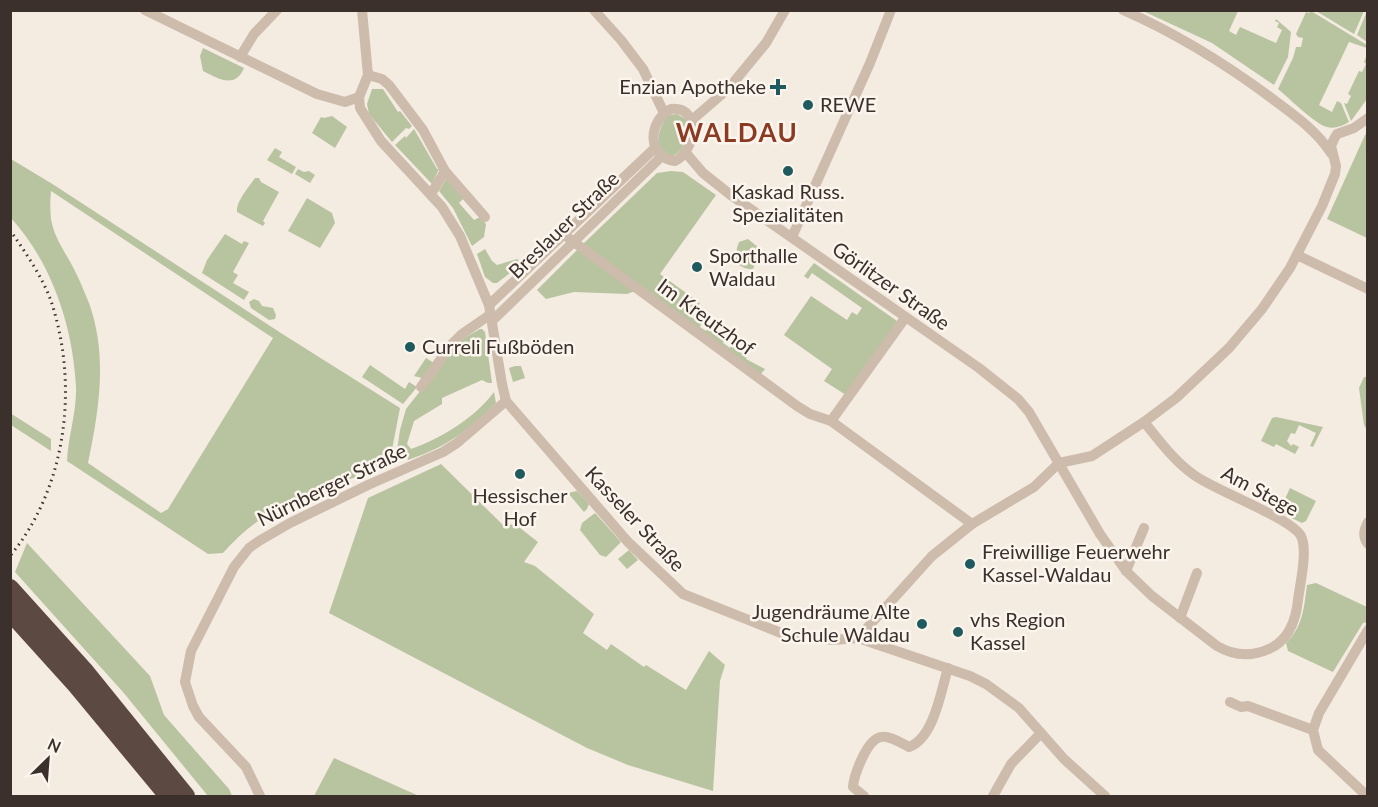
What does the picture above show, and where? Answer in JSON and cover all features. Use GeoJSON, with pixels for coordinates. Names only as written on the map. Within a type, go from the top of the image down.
{"type":"FeatureCollection","features":[{"type":"Feature","properties":{"kind":"highway"},"geometry":{"type":"LineString","coordinates":[[11,588],[84,670],[186,796]]}},
{"type":"Feature","properties":{"kind":"highway"},"geometry":{"type":"LineString","coordinates":[[10,612],[76,685],[168,796]]}},
{"type":"Feature","properties":{"kind":"street"},"geometry":{"type":"LineString","coordinates":[[145,10],[297,86],[337,101],[359,97]]}},
{"type":"Feature","properties":{"kind":"street"},"geometry":{"type":"LineString","coordinates":[[240,57],[254,34],[277,10]]}},
{"type":"Feature","properties":{"kind":"street"},"geometry":{"type":"LineString","coordinates":[[362,10],[368,75],[359,97],[360,108],[372,129],[442,207],[460,236],[491,313],[506,401]]}},
{"type":"Feature","properties":{"kind":"street"},"geometry":{"type":"LineString","coordinates":[[594,10],[643,69],[664,113]]}},
{"type":"Feature","properties":{"kind":"street"},"geometry":{"type":"LineString","coordinates":[[692,120],[729,88],[766,43],[785,10]]}},
{"type":"Feature","properties":{"kind":"street"},"geometry":{"type":"LineString","coordinates":[[792,237],[870,63],[891,10]]}},
{"type":"Feature","properties":{"kind":"street"},"geometry":{"type":"LineString","coordinates":[[858,638],[932,556],[972,524],[1034,487],[1059,463],[1092,456],[1144,422],[1176,398],[1229,348],[1262,309],[1296,255],[1333,183],[1336,166],[1331,153],[1312,131],[1286,109],[1219,60],[1168,31],[1124,10]]}},
{"type":"Feature","properties":{"kind":"street"},"geometry":{"type":"LineString","coordinates":[[368,75],[382,79],[389,85],[423,130],[445,171],[485,217]]}},
{"type":"Feature","properties":{"kind":"street"},"geometry":{"type":"LineString","coordinates":[[676,109],[686,113],[692,120],[692,136],[687,153],[675,161],[658,152],[654,137],[656,126],[664,113],[676,109]]}},
{"type":"Feature","properties":{"kind":"street"},"geometry":{"type":"LineString","coordinates":[[1312,131],[1337,134],[1354,128],[1368,118]]}},
{"type":"Feature","properties":{"kind":"street"},"geometry":{"type":"LineString","coordinates":[[1331,153],[1332,142],[1337,134]]}},
{"type":"Feature","properties":{"kind":"street","name":"Breslauer Straße"},"geometry":{"type":"LineString","coordinates":[[491,313],[658,152]]}},
{"type":"Feature","properties":{"kind":"street","name":"Görlitzer Straße"},"geometry":{"type":"LineString","coordinates":[[687,153],[704,173],[732,196],[972,364],[1018,399],[1029,412],[1059,463]]}},
{"type":"Feature","properties":{"kind":"street"},"geometry":{"type":"LineString","coordinates":[[431,194],[445,171]]}},
{"type":"Feature","properties":{"kind":"street","name":"Im Kreutzhof"},"geometry":{"type":"LineString","coordinates":[[568,238],[797,406],[810,414],[831,421],[972,524]]}},
{"type":"Feature","properties":{"kind":"street"},"geometry":{"type":"LineString","coordinates":[[1296,255],[1368,289]]}},
{"type":"Feature","properties":{"kind":"street"},"geometry":{"type":"LineString","coordinates":[[421,387],[451,345],[491,313]]}},
{"type":"Feature","properties":{"kind":"street"},"geometry":{"type":"LineString","coordinates":[[831,421],[905,318]]}},
{"type":"Feature","properties":{"kind":"street","name":"Kasseler Straße"},"geometry":{"type":"LineString","coordinates":[[506,401],[628,542],[683,594],[786,635],[833,640],[858,638],[970,676],[1019,708],[1089,784],[1105,796]]}},
{"type":"Feature","properties":{"kind":"street","name":"Nürnberger Straße"},"geometry":{"type":"LineString","coordinates":[[260,796],[246,767],[199,717],[185,682],[191,651],[234,567],[259,541],[290,523],[339,498],[443,452],[457,443],[506,401]]}},
{"type":"Feature","properties":{"kind":"street","name":"Am Stege"},"geometry":{"type":"LineString","coordinates":[[1059,463],[1100,534],[1126,571],[1145,589],[1180,618],[1228,652],[1246,655],[1260,653],[1273,647],[1286,636],[1297,612],[1304,545],[1296,529],[1195,476],[1174,459],[1144,422]]}},
{"type":"Feature","properties":{"kind":"street"},"geometry":{"type":"LineString","coordinates":[[1368,522],[1364,530],[1364,538],[1368,544]]}},
{"type":"Feature","properties":{"kind":"street"},"geometry":{"type":"LineString","coordinates":[[1126,571],[1144,528]]}},
{"type":"Feature","properties":{"kind":"street"},"geometry":{"type":"LineString","coordinates":[[1180,618],[1197,573]]}},
{"type":"Feature","properties":{"kind":"street"},"geometry":{"type":"LineString","coordinates":[[1367,796],[1318,750],[1313,730],[1319,713],[1368,630]]}},
{"type":"Feature","properties":{"kind":"street"},"geometry":{"type":"LineString","coordinates":[[864,796],[853,787],[854,776],[872,741],[881,736],[909,747],[921,739],[938,708],[948,668]]}},
{"type":"Feature","properties":{"kind":"street"},"geometry":{"type":"LineString","coordinates":[[1230,702],[1241,707],[1248,706],[1313,730]]}},
{"type":"Feature","properties":{"kind":"street"},"geometry":{"type":"LineString","coordinates":[[993,796],[1011,764],[1041,733]]}},
{"type":"Feature","properties":{"kind":"green space"},"geometry":{"type":"Polygon","coordinates":[[[1143,11],[1238,11],[1229,31],[1236,35],[1240,27],[1276,43],[1282,30],[1277,27],[1279,23],[1275,21],[1276,19],[1291,32],[1288,57],[1274,85],[1212,43],[1143,11]]]}},
{"type":"Feature","properties":{"kind":"green space"},"geometry":{"type":"Polygon","coordinates":[[[1311,11],[1367,45],[1367,48],[1349,42],[1319,105],[1332,112],[1337,101],[1341,103],[1349,122],[1338,127],[1330,128],[1322,125],[1278,89],[1296,47],[1301,47],[1303,38],[1296,34],[1306,12],[1311,11]]]}},
{"type":"Feature","properties":{"kind":"green space"},"geometry":{"type":"Polygon","coordinates":[[[1316,11],[1364,11],[1354,34],[1316,11]]]}},
{"type":"Feature","properties":{"kind":"green space"},"geometry":{"type":"Polygon","coordinates":[[[1368,11],[1367,42],[1357,35],[1368,11]]]}},
{"type":"Feature","properties":{"kind":"green space"},"geometry":{"type":"Polygon","coordinates":[[[203,48],[244,68],[236,78],[231,80],[215,77],[203,71],[200,56],[203,48]]]}},
{"type":"Feature","properties":{"kind":"green space"},"geometry":{"type":"Polygon","coordinates":[[[1367,54],[1367,99],[1351,121],[1344,103],[1347,104],[1351,96],[1348,94],[1359,71],[1362,72],[1366,64],[1364,62],[1367,54]]]}},
{"type":"Feature","properties":{"kind":"green space"},"geometry":{"type":"Polygon","coordinates":[[[372,89],[383,89],[398,112],[400,111],[412,126],[409,129],[406,128],[392,142],[369,114],[367,104],[372,89]]]}},
{"type":"Feature","properties":{"kind":"green space"},"geometry":{"type":"Polygon","coordinates":[[[677,114],[686,119],[687,135],[684,145],[673,156],[666,153],[659,144],[659,132],[668,115],[677,114]]]}},
{"type":"Feature","properties":{"kind":"green space"},"geometry":{"type":"Polygon","coordinates":[[[332,116],[347,127],[335,148],[312,133],[321,117],[332,116]]]}},
{"type":"Feature","properties":{"kind":"green space"},"geometry":{"type":"Polygon","coordinates":[[[414,129],[439,169],[432,184],[395,145],[414,129]]]}},
{"type":"Feature","properties":{"kind":"green space"},"geometry":{"type":"Polygon","coordinates":[[[1367,133],[1367,238],[1327,219],[1367,133]]]}},
{"type":"Feature","properties":{"kind":"green space"},"geometry":{"type":"Polygon","coordinates":[[[275,148],[282,152],[279,157],[296,167],[292,174],[267,160],[275,148]]]}},
{"type":"Feature","properties":{"kind":"green space"},"geometry":{"type":"Polygon","coordinates":[[[11,159],[400,408],[389,465],[321,489],[279,508],[241,534],[223,553],[208,554],[67,461],[76,387],[65,319],[49,275],[38,255],[11,218],[11,159]],[[51,191],[50,212],[57,239],[89,303],[98,343],[100,383],[88,463],[161,513],[168,509],[273,338],[51,191]]]}},
{"type":"Feature","properties":{"kind":"green space"},"geometry":{"type":"Polygon","coordinates":[[[298,169],[315,175],[310,183],[295,174],[298,169]]]}},
{"type":"Feature","properties":{"kind":"green space"},"geometry":{"type":"Polygon","coordinates":[[[683,172],[716,195],[660,274],[700,303],[691,317],[701,324],[700,327],[706,331],[708,329],[730,348],[731,346],[747,356],[746,359],[765,369],[761,374],[582,245],[657,173],[683,172]]]}},
{"type":"Feature","properties":{"kind":"green space"},"geometry":{"type":"Polygon","coordinates":[[[255,178],[259,178],[261,182],[279,192],[263,221],[265,223],[263,226],[237,212],[241,199],[255,178]]]}},
{"type":"Feature","properties":{"kind":"green space"},"geometry":{"type":"Polygon","coordinates":[[[446,179],[465,197],[459,203],[474,220],[480,217],[486,224],[484,237],[472,246],[453,208],[439,191],[446,179]]]}},
{"type":"Feature","properties":{"kind":"green space"},"geometry":{"type":"Polygon","coordinates":[[[307,198],[332,213],[335,223],[320,248],[288,231],[307,198]]]}},
{"type":"Feature","properties":{"kind":"green space"},"geometry":{"type":"Polygon","coordinates":[[[225,234],[242,244],[244,241],[249,243],[233,272],[238,275],[233,283],[249,292],[244,300],[202,273],[207,260],[225,234]]]}},
{"type":"Feature","properties":{"kind":"green space"},"geometry":{"type":"Polygon","coordinates":[[[748,239],[759,248],[753,269],[743,267],[735,260],[739,242],[748,239]]]}},
{"type":"Feature","properties":{"kind":"green space"},"geometry":{"type":"Polygon","coordinates":[[[485,249],[497,265],[517,259],[522,264],[497,283],[493,283],[485,277],[477,254],[485,249]]]}},
{"type":"Feature","properties":{"kind":"green space"},"geometry":{"type":"Polygon","coordinates":[[[578,249],[635,291],[627,294],[574,292],[546,299],[537,290],[578,249]]]}},
{"type":"Feature","properties":{"kind":"green space"},"geometry":{"type":"Polygon","coordinates":[[[814,263],[897,321],[846,395],[824,381],[832,369],[784,335],[811,296],[847,320],[852,312],[857,315],[862,308],[812,273],[808,279],[804,276],[814,263]]]}},
{"type":"Feature","properties":{"kind":"green space"},"geometry":{"type":"Polygon","coordinates":[[[254,299],[262,306],[273,308],[275,319],[269,320],[251,308],[249,302],[254,299]]]}},
{"type":"Feature","properties":{"kind":"green space"},"geometry":{"type":"Polygon","coordinates":[[[480,329],[485,332],[492,383],[482,380],[442,398],[442,404],[414,421],[407,444],[411,449],[434,440],[467,419],[494,392],[496,403],[446,443],[408,460],[407,457],[398,460],[396,457],[400,430],[406,409],[455,347],[480,329]]]}},
{"type":"Feature","properties":{"kind":"green space"},"geometry":{"type":"Polygon","coordinates":[[[426,358],[434,363],[422,378],[414,376],[426,358]]]}},
{"type":"Feature","properties":{"kind":"green space"},"geometry":{"type":"Polygon","coordinates":[[[370,365],[405,389],[409,382],[417,387],[403,404],[362,377],[370,365]]]}},
{"type":"Feature","properties":{"kind":"green space"},"geometry":{"type":"Polygon","coordinates":[[[521,366],[525,378],[513,382],[509,368],[521,366]]]}},
{"type":"Feature","properties":{"kind":"green space"},"geometry":{"type":"Polygon","coordinates":[[[1364,377],[1367,377],[1367,430],[1364,425],[1359,388],[1364,377]]]}},
{"type":"Feature","properties":{"kind":"green space"},"geometry":{"type":"Polygon","coordinates":[[[10,413],[51,439],[51,451],[11,425],[10,413]]]}},
{"type":"Feature","properties":{"kind":"green space"},"geometry":{"type":"Polygon","coordinates":[[[1272,418],[1323,427],[1313,447],[1310,446],[1316,433],[1299,425],[1295,434],[1291,433],[1287,441],[1291,446],[1293,444],[1299,447],[1295,454],[1276,444],[1274,447],[1261,441],[1272,418]]]}},
{"type":"Feature","properties":{"kind":"green space"},"geometry":{"type":"Polygon","coordinates":[[[441,464],[504,526],[515,524],[538,542],[524,562],[535,566],[594,614],[583,633],[607,650],[611,644],[644,667],[646,665],[686,690],[709,651],[725,665],[720,681],[713,791],[628,765],[587,748],[329,613],[368,498],[441,464]]]}},
{"type":"Feature","properties":{"kind":"green space"},"geometry":{"type":"Polygon","coordinates":[[[1290,488],[1316,501],[1306,521],[1302,523],[1279,512],[1290,488]]]}},
{"type":"Feature","properties":{"kind":"green space"},"geometry":{"type":"Polygon","coordinates":[[[577,491],[589,504],[584,512],[568,493],[577,491]]]}},
{"type":"Feature","properties":{"kind":"green space"},"geometry":{"type":"Polygon","coordinates":[[[595,513],[621,542],[606,557],[600,555],[580,530],[582,523],[595,513]]]}},
{"type":"Feature","properties":{"kind":"green space"},"geometry":{"type":"Polygon","coordinates":[[[27,543],[150,676],[164,715],[229,789],[232,796],[208,796],[123,692],[15,572],[27,543]]]}},
{"type":"Feature","properties":{"kind":"green space"},"geometry":{"type":"Polygon","coordinates":[[[629,550],[638,560],[627,569],[618,559],[629,550]]]}},
{"type":"Feature","properties":{"kind":"green space"},"geometry":{"type":"Polygon","coordinates":[[[1316,583],[1367,607],[1367,622],[1363,623],[1333,672],[1288,651],[1286,643],[1299,623],[1304,609],[1307,585],[1316,583]]]}},
{"type":"Feature","properties":{"kind":"green space"},"geometry":{"type":"Polygon","coordinates":[[[334,758],[419,796],[314,796],[334,758]]]}},
{"type":"Feature","properties":{"kind":"railway"},"geometry":{"type":"LineString","coordinates":[[10,230],[38,273],[51,301],[60,333],[65,400],[62,434],[55,467],[44,499],[29,529],[10,556]]}},
{"type":"Feature","properties":{"kind":"place","name":"Enzian Apotheke"},"geometry":{"type":"Point","coordinates":[778,87]}},
{"type":"Feature","properties":{"kind":"place","name":"REWE"},"geometry":{"type":"Point","coordinates":[808,105]}},
{"type":"Feature","properties":{"kind":"place","name":"Kaskad Russ. Spezialitäten"},"geometry":{"type":"Point","coordinates":[788,171]}},
{"type":"Feature","properties":{"kind":"place","name":"Sporthalle Waldau"},"geometry":{"type":"Point","coordinates":[697,267]}},
{"type":"Feature","properties":{"kind":"place","name":"Curreli Fußböden"},"geometry":{"type":"Point","coordinates":[410,347]}},
{"type":"Feature","properties":{"kind":"place","name":"Hessischer Hof"},"geometry":{"type":"Point","coordinates":[520,474]}},
{"type":"Feature","properties":{"kind":"place","name":"Freiwillige Feuerwehr Kassel-Waldau"},"geometry":{"type":"Point","coordinates":[970,564]}},
{"type":"Feature","properties":{"kind":"place","name":"Jugendräume Alte Schule Waldau"},"geometry":{"type":"Point","coordinates":[922,624]}},
{"type":"Feature","properties":{"kind":"place","name":"vhs Region Kassel"},"geometry":{"type":"Point","coordinates":[958,632]}},
{"type":"Feature","properties":{"kind":"district","name":"WALDAU"},"geometry":{"type":"Point","coordinates":[737,133]}}]}
